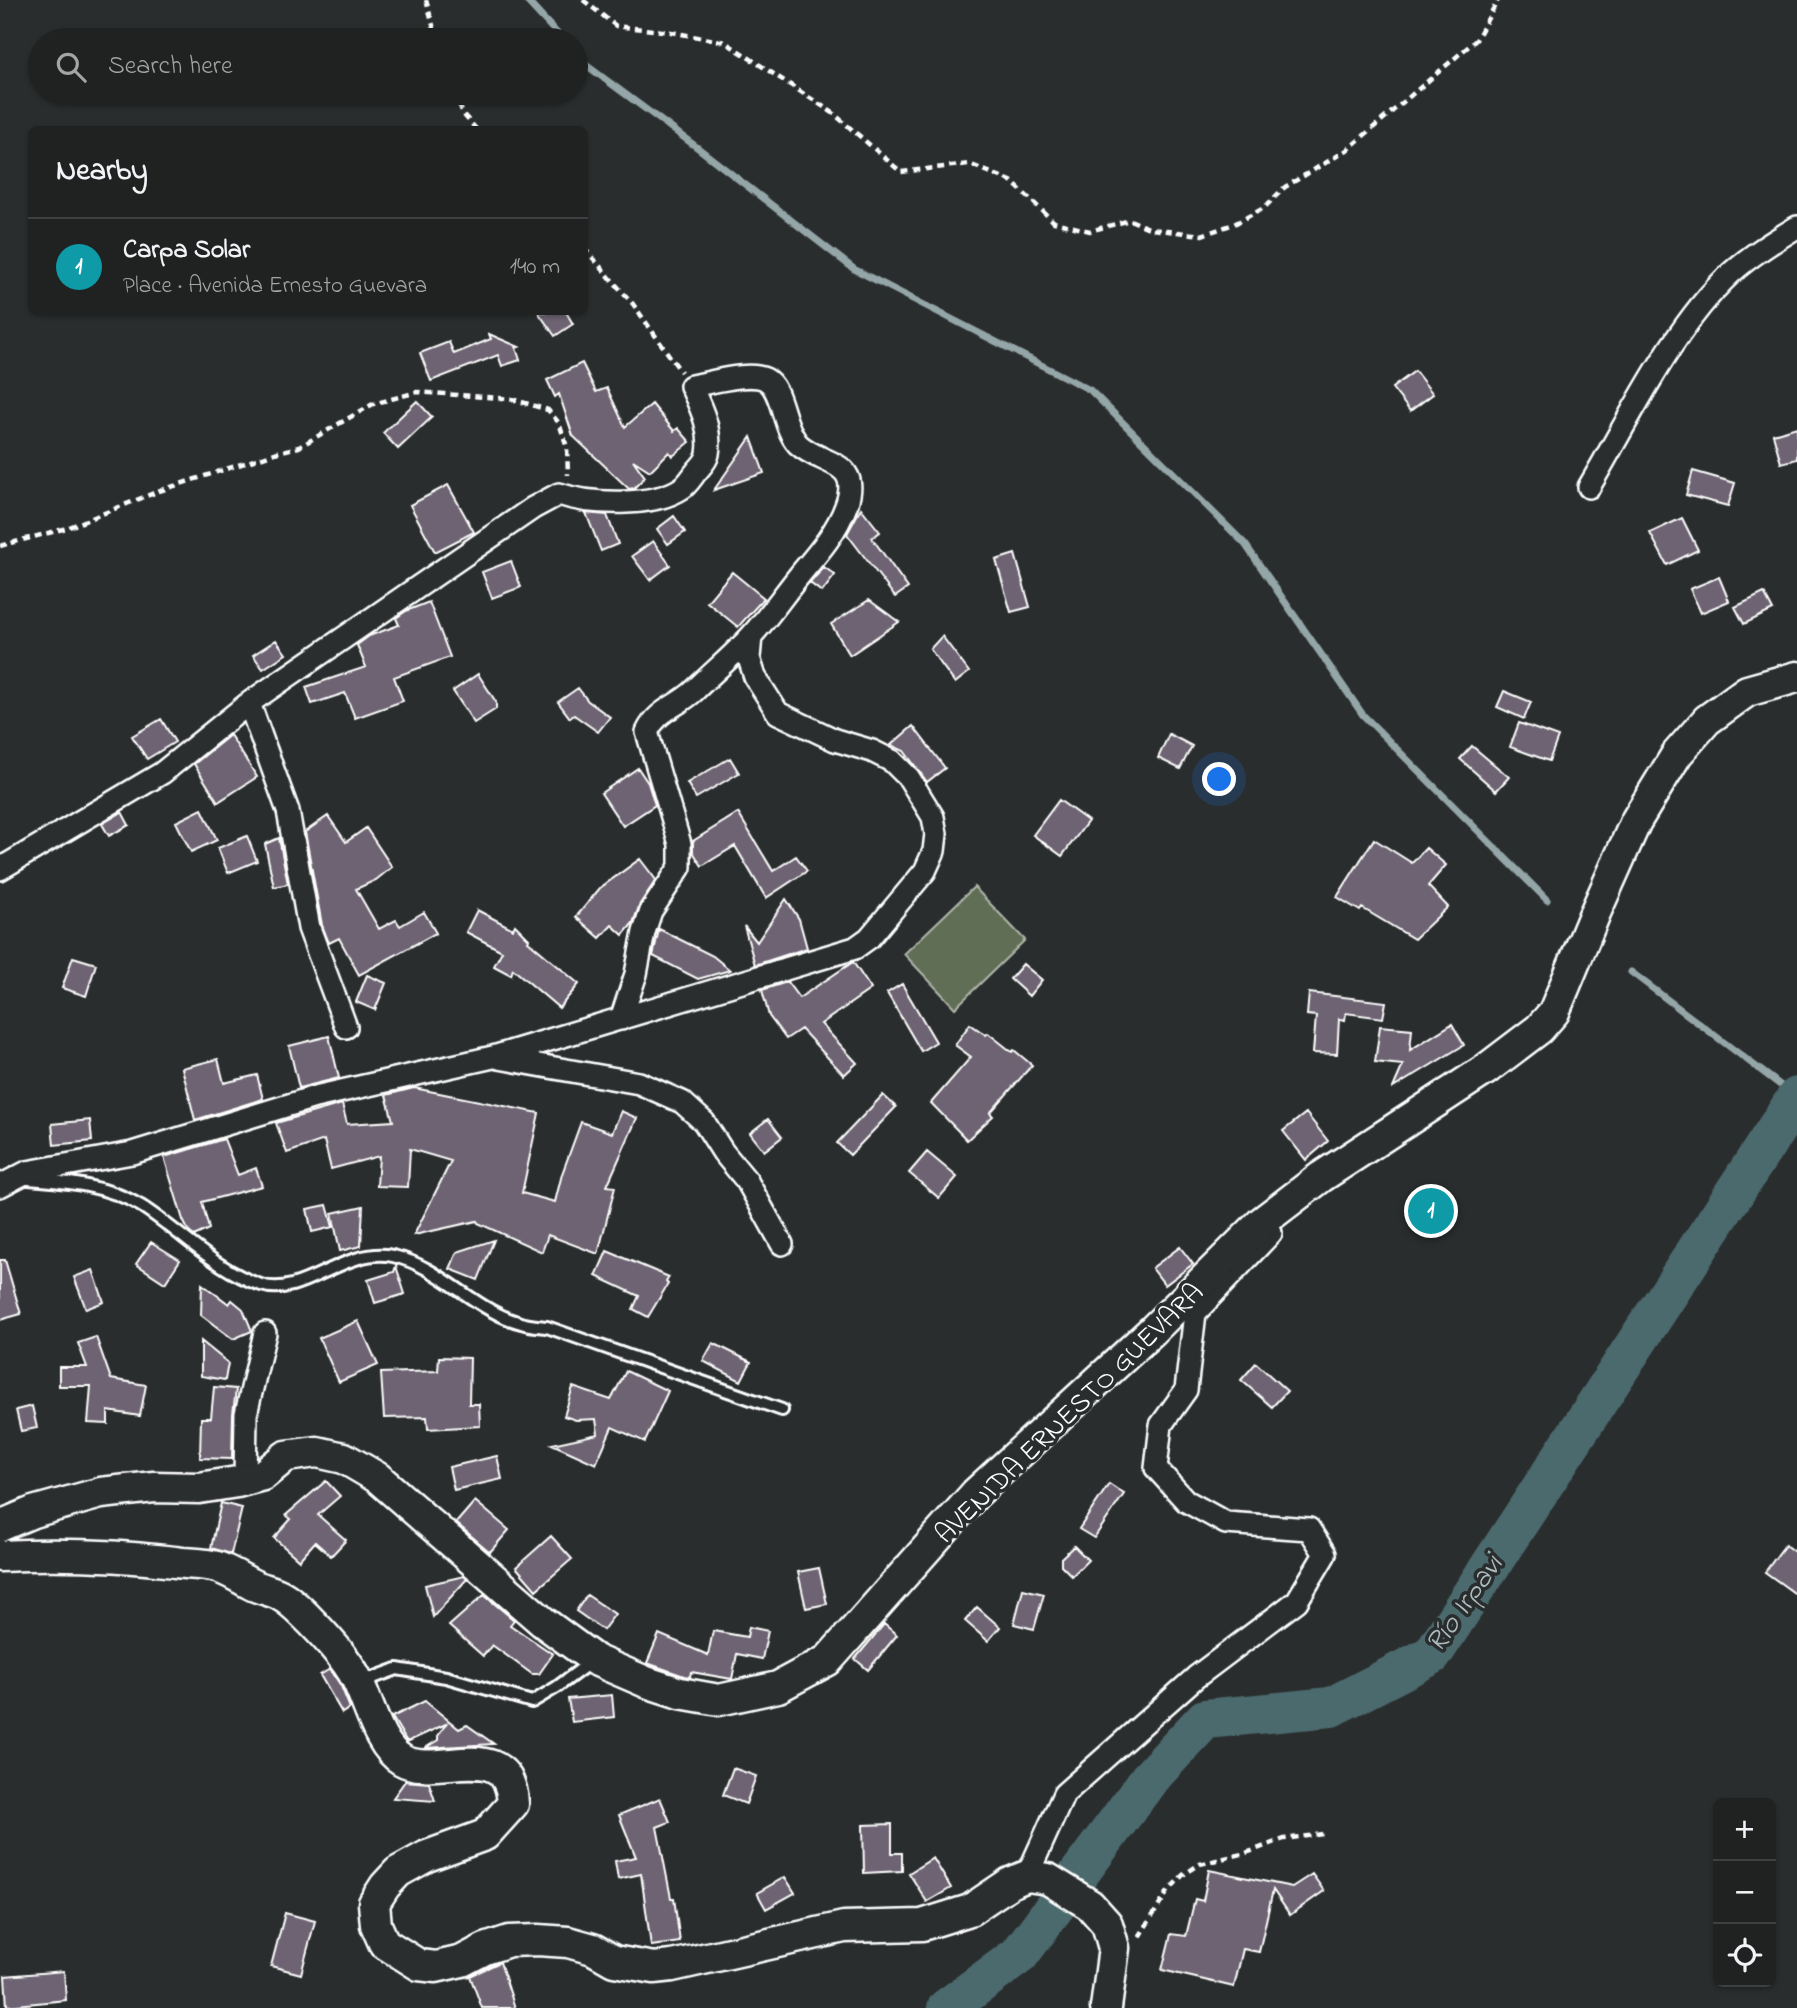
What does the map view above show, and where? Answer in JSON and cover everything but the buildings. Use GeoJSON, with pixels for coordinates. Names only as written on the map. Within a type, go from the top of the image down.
{"type":"FeatureCollection","features":[{"type":"Feature","properties":{"kind":"main road","name":"AVENIDA ERNESTO GUEVARA"},"geometry":{"type":"LineString","coordinates":[[0,1525],[33,1512],[101,1493],[154,1487],[200,1488],[245,1480],[263,1475],[286,1456],[317,1452],[344,1458],[379,1478],[543,1622],[595,1660],[680,1693],[719,1700],[778,1688],[828,1660],[976,1493],[1152,1331],[1262,1222],[1302,1192],[1485,1070],[1539,1029],[1555,1012],[1636,821],[1677,754],[1707,720],[1747,691],[1797,677]]}},
{"type":"Feature","properties":{"kind":"main road"},"geometry":{"type":"LineString","coordinates":[[0,1556],[46,1554],[142,1558],[216,1566],[263,1590],[281,1595],[302,1613],[341,1654],[359,1683],[371,1716],[387,1744],[402,1760],[422,1764],[479,1762],[500,1771],[512,1785],[513,1804],[485,1835],[426,1857],[398,1872],[374,1903],[376,1925],[383,1943],[419,1965],[436,1967],[462,1961],[509,1941],[538,1940],[568,1942],[593,1950],[614,1961],[639,1967],[673,1966],[844,1927],[922,1925],[947,1919],[970,1910],[1010,1883],[1037,1877],[1090,1905],[1107,1924],[1114,1948],[1106,2008]]}},
{"type":"Feature","properties":{"kind":"street"},"geometry":{"type":"LineString","coordinates":[[1589,486],[1682,329],[1731,273],[1797,227]]}},
{"type":"Feature","properties":{"kind":"street"},"geometry":{"type":"LineString","coordinates":[[0,869],[162,773],[249,703],[533,508],[559,494],[619,502],[656,500],[683,488],[708,457],[709,436],[705,418],[691,387],[749,376],[764,379],[774,387],[788,430],[798,443],[839,465],[847,473],[850,491],[846,508],[829,539],[751,636],[689,695],[654,719],[647,732],[680,844],[680,867],[652,911],[621,1019]]}},
{"type":"Feature","properties":{"kind":"street"},"geometry":{"type":"LineString","coordinates":[[8,1182],[27,1172],[132,1153],[315,1097],[493,1057],[855,948],[869,938],[925,871],[934,851],[936,834],[933,817],[909,778],[892,761],[872,751],[825,736],[778,713],[755,677],[749,658],[751,636]]}},
{"type":"Feature","properties":{"kind":"street"},"geometry":{"type":"LineString","coordinates":[[249,703],[288,811],[309,928],[346,1027]]}},
{"type":"Feature","properties":{"kind":"street"},"geometry":{"type":"LineString","coordinates":[[493,1057],[639,1083],[681,1102],[704,1122],[723,1152],[747,1181],[782,1244]]}},
{"type":"Feature","properties":{"kind":"street"},"geometry":{"type":"LineString","coordinates":[[1037,1877],[1064,1794],[1196,1677],[1297,1601],[1325,1554],[1309,1529],[1226,1523],[1186,1501],[1156,1468],[1161,1425],[1186,1390],[1195,1313],[1270,1234],[1302,1192]]}},
{"type":"Feature","properties":{"kind":"street"},"geometry":{"type":"LineString","coordinates":[[245,1480],[246,1414],[265,1333]]}},
{"type":"Feature","properties":{"kind":"lane"},"geometry":{"type":"LineString","coordinates":[[8,1182],[86,1184],[139,1205],[236,1276],[265,1287],[289,1287],[360,1256],[392,1256],[427,1268],[484,1307],[524,1324],[547,1326],[782,1410]]}},
{"type":"Feature","properties":{"kind":"lane"},"geometry":{"type":"LineString","coordinates":[[359,1683],[397,1669],[446,1677],[532,1702],[595,1660]]}},
{"type":"Feature","properties":{"kind":"path"},"geometry":{"type":"LineString","coordinates":[[426,0],[433,28]]}},
{"type":"Feature","properties":{"kind":"path"},"geometry":{"type":"LineString","coordinates":[[583,0],[616,26],[671,32],[724,42],[833,113],[901,172],[969,164],[1011,181],[1054,222],[1090,231],[1130,220],[1151,229],[1202,235],[1234,224],[1264,208],[1285,187],[1347,150],[1476,40],[1498,0]]}},
{"type":"Feature","properties":{"kind":"path"},"geometry":{"type":"LineString","coordinates":[[460,105],[463,114],[474,126]]}},
{"type":"Feature","properties":{"kind":"path"},"geometry":{"type":"LineString","coordinates":[[588,253],[633,304],[691,387]]}},
{"type":"Feature","properties":{"kind":"path"},"geometry":{"type":"LineString","coordinates":[[0,546],[67,528],[159,491],[299,447],[373,404],[417,393],[512,399],[548,411],[559,423],[566,447],[568,497]]}},
{"type":"Feature","properties":{"kind":"path"},"geometry":{"type":"LineString","coordinates":[[1136,1943],[1169,1890],[1183,1875],[1200,1864],[1246,1853],[1284,1839],[1323,1834]]}},
{"type":"Feature","properties":{"kind":"green space"},"geometry":{"type":"Polygon","coordinates":[[[974,887],[1025,940],[955,1008],[904,954],[974,887]]]}},
{"type":"Feature","properties":{"kind":"waterway"},"geometry":{"type":"LineString","coordinates":[[526,0],[552,28]]}},
{"type":"Feature","properties":{"kind":"waterway"},"geometry":{"type":"LineString","coordinates":[[588,66],[854,269],[1090,390],[1245,544],[1363,715],[1547,900]]}},
{"type":"Feature","properties":{"kind":"waterway"},"geometry":{"type":"LineString","coordinates":[[1631,972],[1796,1097]]}},
{"type":"Feature","properties":{"kind":"waterway","name":"Río Irpavi"},"geometry":{"type":"LineString","coordinates":[[947,2008],[1019,1955],[1149,1779],[1205,1719],[1331,1707],[1432,1655],[1797,1097]]}},
{"type":"Feature","properties":{"kind":"place","name":"Carpa Solar"},"geometry":{"type":"Point","coordinates":[1431,1211]}}]}
